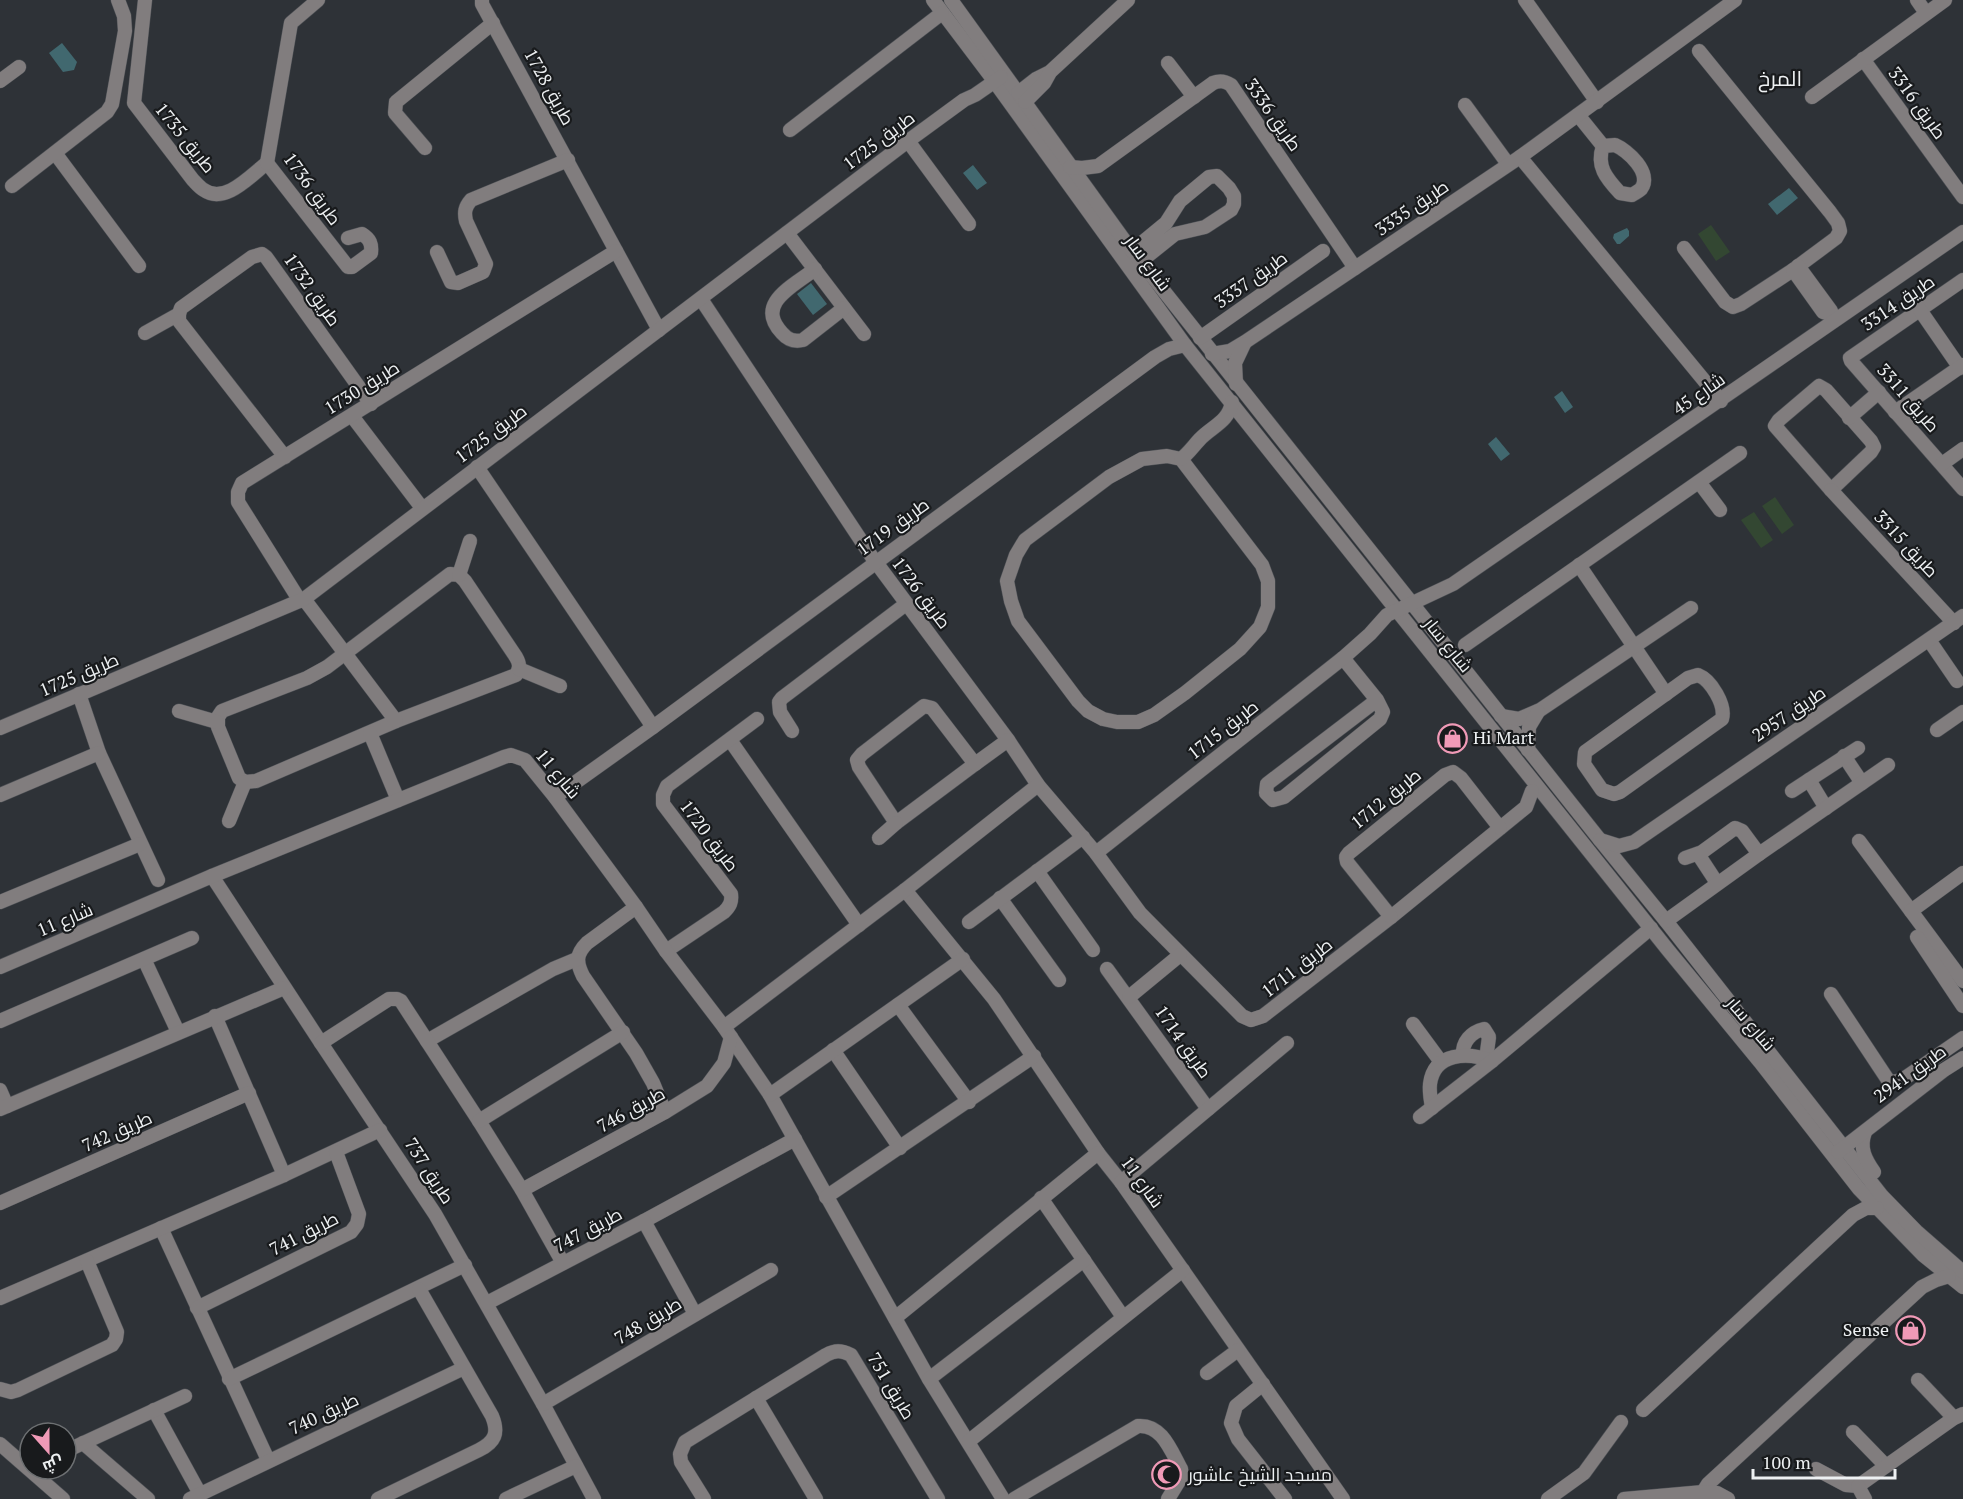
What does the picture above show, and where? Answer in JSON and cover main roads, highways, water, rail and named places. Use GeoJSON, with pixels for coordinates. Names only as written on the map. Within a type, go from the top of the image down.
{"type":"FeatureCollection","features":[{"type":"Feature","properties":{"kind":"water"},"geometry":{"type":"Polygon","coordinates":[[[62,43],[77,62],[74,70],[63,72],[49,53],[62,43]]]}},
{"type":"Feature","properties":{"kind":"water"},"geometry":{"type":"Polygon","coordinates":[[[973,165],[987,183],[977,190],[963,173],[973,165]]]}},
{"type":"Feature","properties":{"kind":"water"},"geometry":{"type":"Polygon","coordinates":[[[1789,188],[1798,198],[1777,215],[1768,204],[1789,188]]]}},
{"type":"Feature","properties":{"kind":"water"},"geometry":{"type":"Polygon","coordinates":[[[1627,228],[1629,236],[1617,244],[1613,238],[1614,234],[1627,228]]]}},
{"type":"Feature","properties":{"kind":"water"},"geometry":{"type":"Polygon","coordinates":[[[811,283],[827,304],[813,315],[797,294],[811,283]]]}},
{"type":"Feature","properties":{"kind":"water"},"geometry":{"type":"Polygon","coordinates":[[[1562,391],[1573,407],[1565,413],[1554,397],[1562,391]]]}},
{"type":"Feature","properties":{"kind":"water"},"geometry":{"type":"Polygon","coordinates":[[[1496,437],[1510,454],[1501,461],[1488,444],[1496,437]]]}},
{"type":"Feature","properties":{"kind":"place","name":"Hi Mart"},"geometry":{"type":"Point","coordinates":[1452,738]}},
{"type":"Feature","properties":{"kind":"place","name":"Sense"},"geometry":{"type":"Point","coordinates":[1910,1330]}},
{"type":"Feature","properties":{"kind":"place","name":"مسجد الشيخ عاشور"},"geometry":{"type":"Point","coordinates":[1167,1475]}},
{"type":"Feature","properties":{"kind":"district","name":"المرخ"},"geometry":{"type":"Point","coordinates":[1780,79]}}]}
